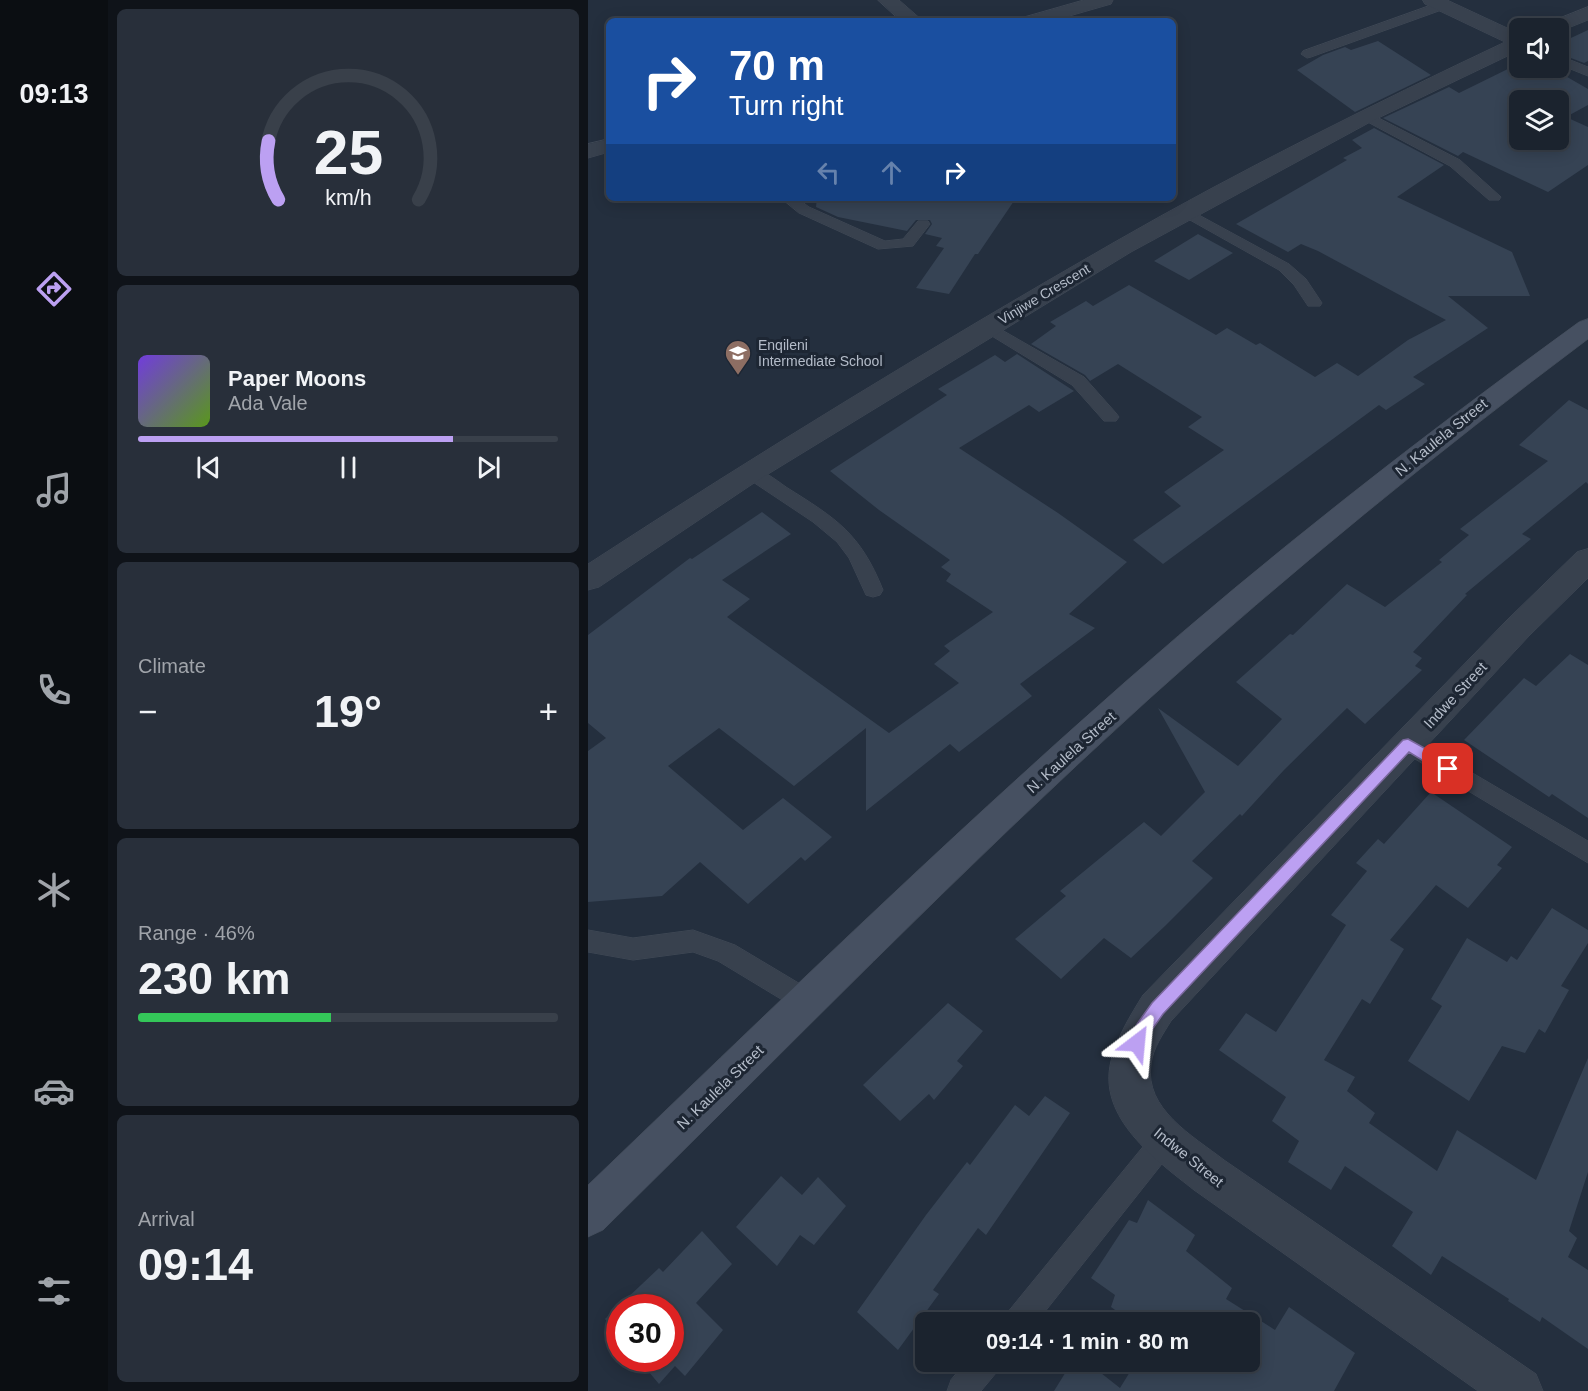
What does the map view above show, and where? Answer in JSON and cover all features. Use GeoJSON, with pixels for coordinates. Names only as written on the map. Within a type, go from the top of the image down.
{"type":"FeatureCollection","features":[{"type":"Feature","properties":{"kind":"street"},"geometry":{"type":"LineString","coordinates":[[887,0],[910,18]]}},
{"type":"Feature","properties":{"kind":"street"},"geometry":{"type":"LineString","coordinates":[[1042,18],[1104,0]]}},
{"type":"Feature","properties":{"kind":"street"},"geometry":{"type":"LineString","coordinates":[[1437,3],[1509,37]]}},
{"type":"Feature","properties":{"kind":"street"},"geometry":{"type":"LineString","coordinates":[[1569,21],[1588,13]]}},
{"type":"Feature","properties":{"kind":"street","name":"Vinjiwe Crescent"},"geometry":{"type":"LineString","coordinates":[[588,579],[750,472],[1123,247],[1367,116],[1509,47]]}},
{"type":"Feature","properties":{"kind":"street"},"geometry":{"type":"LineString","coordinates":[[588,151],[606,146]]}},
{"type":"Feature","properties":{"kind":"street","name":"N. Kaulela Street"},"geometry":{"type":"LineString","coordinates":[[588,1215],[995,821],[1176,657],[1319,535],[1480,406],[1588,327]]}},
{"type":"Feature","properties":{"kind":"street","name":"Indwe Street"},"geometry":{"type":"LineString","coordinates":[[1519,1391],[1209,1175],[1164,1141],[1139,1113],[1130,1086],[1131,1058],[1143,1029],[1157,1008],[1518,628],[1588,560]]}},
{"type":"Feature","properties":{"kind":"lane"},"geometry":{"type":"LineString","coordinates":[[1307,54],[1437,3]]}},
{"type":"Feature","properties":{"kind":"lane"},"geometry":{"type":"LineString","coordinates":[[1569,64],[1588,72]]}},
{"type":"Feature","properties":{"kind":"lane"},"geometry":{"type":"LineString","coordinates":[[1367,116],[1455,163],[1494,197]]}},
{"type":"Feature","properties":{"kind":"lane"},"geometry":{"type":"LineString","coordinates":[[792,201],[804,210],[883,246],[908,243],[923,224]]}},
{"type":"Feature","properties":{"kind":"lane"},"geometry":{"type":"LineString","coordinates":[[1186,212],[1284,267],[1300,282],[1314,303]]}},
{"type":"Feature","properties":{"kind":"lane"},"geometry":{"type":"LineString","coordinates":[[988,327],[1078,381],[1110,417]]}},
{"type":"Feature","properties":{"kind":"lane"},"geometry":{"type":"LineString","coordinates":[[750,472],[843,537],[851,545],[863,565],[873,590]]}},
{"type":"Feature","properties":{"kind":"lane"},"geometry":{"type":"LineString","coordinates":[[1408,744],[1588,853]]}},
{"type":"Feature","properties":{"kind":"lane"},"geometry":{"type":"LineString","coordinates":[[588,941],[633,949],[693,941],[726,953],[808,1002]]}},
{"type":"Feature","properties":{"kind":"lane"},"geometry":{"type":"LineString","coordinates":[[1026,1312],[1164,1141]]}},
{"type":"Feature","properties":{"kind":"lane"},"geometry":{"type":"LineString","coordinates":[[962,1391],[977,1372]]}},
{"type":"Feature","properties":{"kind":"building"},"geometry":{"type":"Polygon","coordinates":[[[1588,30],[1588,61],[1584,63],[1569,57],[1569,39],[1588,30]]]}},
{"type":"Feature","properties":{"kind":"building"},"geometry":{"type":"Polygon","coordinates":[[[1378,41],[1431,75],[1355,112],[1297,70],[1323,55],[1345,47],[1351,50],[1378,41]]]}},
{"type":"Feature","properties":{"kind":"building"},"geometry":{"type":"Polygon","coordinates":[[[1509,68],[1509,78],[1569,78],[1588,89],[1588,105],[1569,115],[1569,90],[1509,90],[1509,150],[1569,150],[1569,118],[1588,127],[1588,165],[1548,192],[1463,152],[1458,156],[1383,118],[1449,87],[1459,93],[1509,68]]]}},
{"type":"Feature","properties":{"kind":"building"},"geometry":{"type":"Polygon","coordinates":[[[1374,128],[1444,165],[1397,197],[1512,252],[1530,296],[1448,296],[1488,328],[1413,377],[1425,384],[1386,410],[1379,405],[1163,564],[1133,540],[1181,506],[1164,492],[1224,450],[1188,427],[1202,417],[1118,364],[1090,381],[1085,375],[1031,344],[1056,326],[1050,322],[1086,301],[1093,306],[1129,285],[1216,335],[1227,328],[1256,345],[1260,343],[1315,377],[1337,363],[1358,376],[1408,340],[1446,320],[1318,251],[1301,244],[1288,252],[1236,224],[1347,160],[1343,158],[1362,148],[1352,140],[1374,128]]]}},
{"type":"Feature","properties":{"kind":"building"},"geometry":{"type":"Polygon","coordinates":[[[817,201],[1014,201],[949,294],[916,288],[944,248],[936,246],[942,238],[925,234],[932,224],[930,220],[916,220],[907,231],[838,217],[816,207],[817,201]]]}},
{"type":"Feature","properties":{"kind":"building"},"geometry":{"type":"Polygon","coordinates":[[[1198,234],[1233,253],[1189,280],[1154,261],[1198,234]]]}},
{"type":"Feature","properties":{"kind":"building"},"geometry":{"type":"Polygon","coordinates":[[[1017,354],[1074,391],[1039,412],[1029,405],[959,448],[1058,513],[1127,562],[1069,614],[1095,628],[1020,684],[1032,696],[959,752],[950,744],[866,811],[866,728],[794,786],[719,728],[668,766],[743,830],[783,798],[832,837],[805,861],[801,857],[748,904],[700,862],[662,896],[588,902],[588,751],[606,738],[588,723],[588,635],[690,558],[692,559],[762,512],[791,534],[722,580],[750,599],[727,617],[889,733],[959,683],[934,664],[950,651],[944,646],[993,612],[946,581],[951,574],[941,567],[950,560],[879,510],[830,471],[947,395],[938,389],[995,355],[1005,362],[1017,354]]]}},
{"type":"Feature","properties":{"kind":"building"},"geometry":{"type":"Polygon","coordinates":[[[1569,400],[1588,410],[1588,484],[1586,482],[1522,534],[1531,539],[1465,594],[1467,595],[1413,652],[1422,658],[1415,666],[1422,670],[1365,724],[1347,708],[1284,770],[1242,816],[1240,814],[1192,861],[1213,878],[1165,926],[1131,958],[1104,938],[1061,979],[1015,939],[1066,896],[1060,891],[1144,822],[1161,836],[1205,792],[1158,708],[1238,766],[1282,719],[1236,682],[1290,634],[1293,635],[1347,584],[1385,607],[1442,562],[1439,560],[1469,535],[1460,529],[1548,461],[1519,445],[1569,400]]]}},
{"type":"Feature","properties":{"kind":"building"},"geometry":{"type":"Polygon","coordinates":[[[1570,654],[1588,665],[1588,818],[1552,794],[1549,797],[1464,740],[1524,678],[1536,686],[1570,654]]]}},
{"type":"Feature","properties":{"kind":"building"},"geometry":{"type":"Polygon","coordinates":[[[1431,792],[1512,847],[1497,865],[1502,868],[1468,908],[1436,885],[1390,940],[1404,949],[1370,1004],[1362,999],[1324,1060],[1355,1077],[1347,1091],[1375,1113],[1369,1123],[1437,1171],[1457,1130],[1536,1180],[1588,1058],[1588,1172],[1569,1231],[1577,1238],[1568,1257],[1588,1270],[1588,1349],[1542,1317],[1540,1322],[1442,1256],[1431,1275],[1392,1246],[1413,1212],[1345,1166],[1331,1190],[1288,1162],[1299,1141],[1272,1121],[1286,1097],[1219,1050],[1246,1013],[1276,1032],[1346,925],[1331,915],[1367,871],[1356,863],[1378,839],[1384,844],[1431,792]]]}},
{"type":"Feature","properties":{"kind":"building"},"geometry":{"type":"Polygon","coordinates":[[[1552,908],[1588,930],[1588,943],[1561,986],[1569,990],[1545,1033],[1539,1029],[1525,1053],[1502,1046],[1469,1101],[1408,1061],[1442,1006],[1431,999],[1467,938],[1507,962],[1511,956],[1517,960],[1552,908]]]}},
{"type":"Feature","properties":{"kind":"building"},"geometry":{"type":"Polygon","coordinates":[[[948,1003],[983,1031],[957,1061],[963,1066],[934,1100],[929,1094],[900,1121],[863,1085],[948,1003]]]}},
{"type":"Feature","properties":{"kind":"building"},"geometry":{"type":"Polygon","coordinates":[[[1045,1096],[1070,1113],[986,1235],[978,1228],[933,1290],[939,1294],[926,1312],[915,1312],[915,1327],[898,1350],[857,1312],[926,1215],[967,1162],[970,1165],[1015,1105],[1029,1116],[1045,1096]]]}},
{"type":"Feature","properties":{"kind":"building"},"geometry":{"type":"Polygon","coordinates":[[[781,1176],[802,1195],[818,1177],[846,1206],[814,1245],[800,1235],[777,1266],[736,1227],[781,1176]]]}},
{"type":"Feature","properties":{"kind":"building"},"geometry":{"type":"Polygon","coordinates":[[[1148,1200],[1195,1235],[1186,1251],[1232,1288],[1226,1299],[1247,1312],[1118,1312],[1111,1307],[1115,1295],[1091,1278],[1129,1220],[1137,1223],[1148,1200]]]}},
{"type":"Feature","properties":{"kind":"building"},"geometry":{"type":"Polygon","coordinates":[[[702,1231],[732,1264],[696,1303],[723,1330],[685,1376],[681,1372],[684,1372],[684,1294],[631,1294],[659,1268],[663,1272],[702,1231]]]}},
{"type":"Feature","properties":{"kind":"building"},"geometry":{"type":"Polygon","coordinates":[[[1289,1307],[1355,1353],[1334,1391],[1054,1391],[1066,1372],[1100,1372],[1120,1388],[1130,1372],[1260,1372],[1260,1321],[1275,1330],[1289,1307]]]}},
{"type":"Feature","properties":{"kind":"building"},"geometry":{"type":"Polygon","coordinates":[[[649,1372],[670,1372],[659,1384],[649,1372]]]}},
{"type":"Feature","properties":{"kind":"place","name":"Enqileni Intermediate School"},"geometry":{"type":"Point","coordinates":[738,376]}},
{"type":"Feature","properties":{"kind":"route"},"geometry":{"type":"LineString","coordinates":[[1137,1043],[1157,1008],[1408,744],[1448,769]]}}]}
